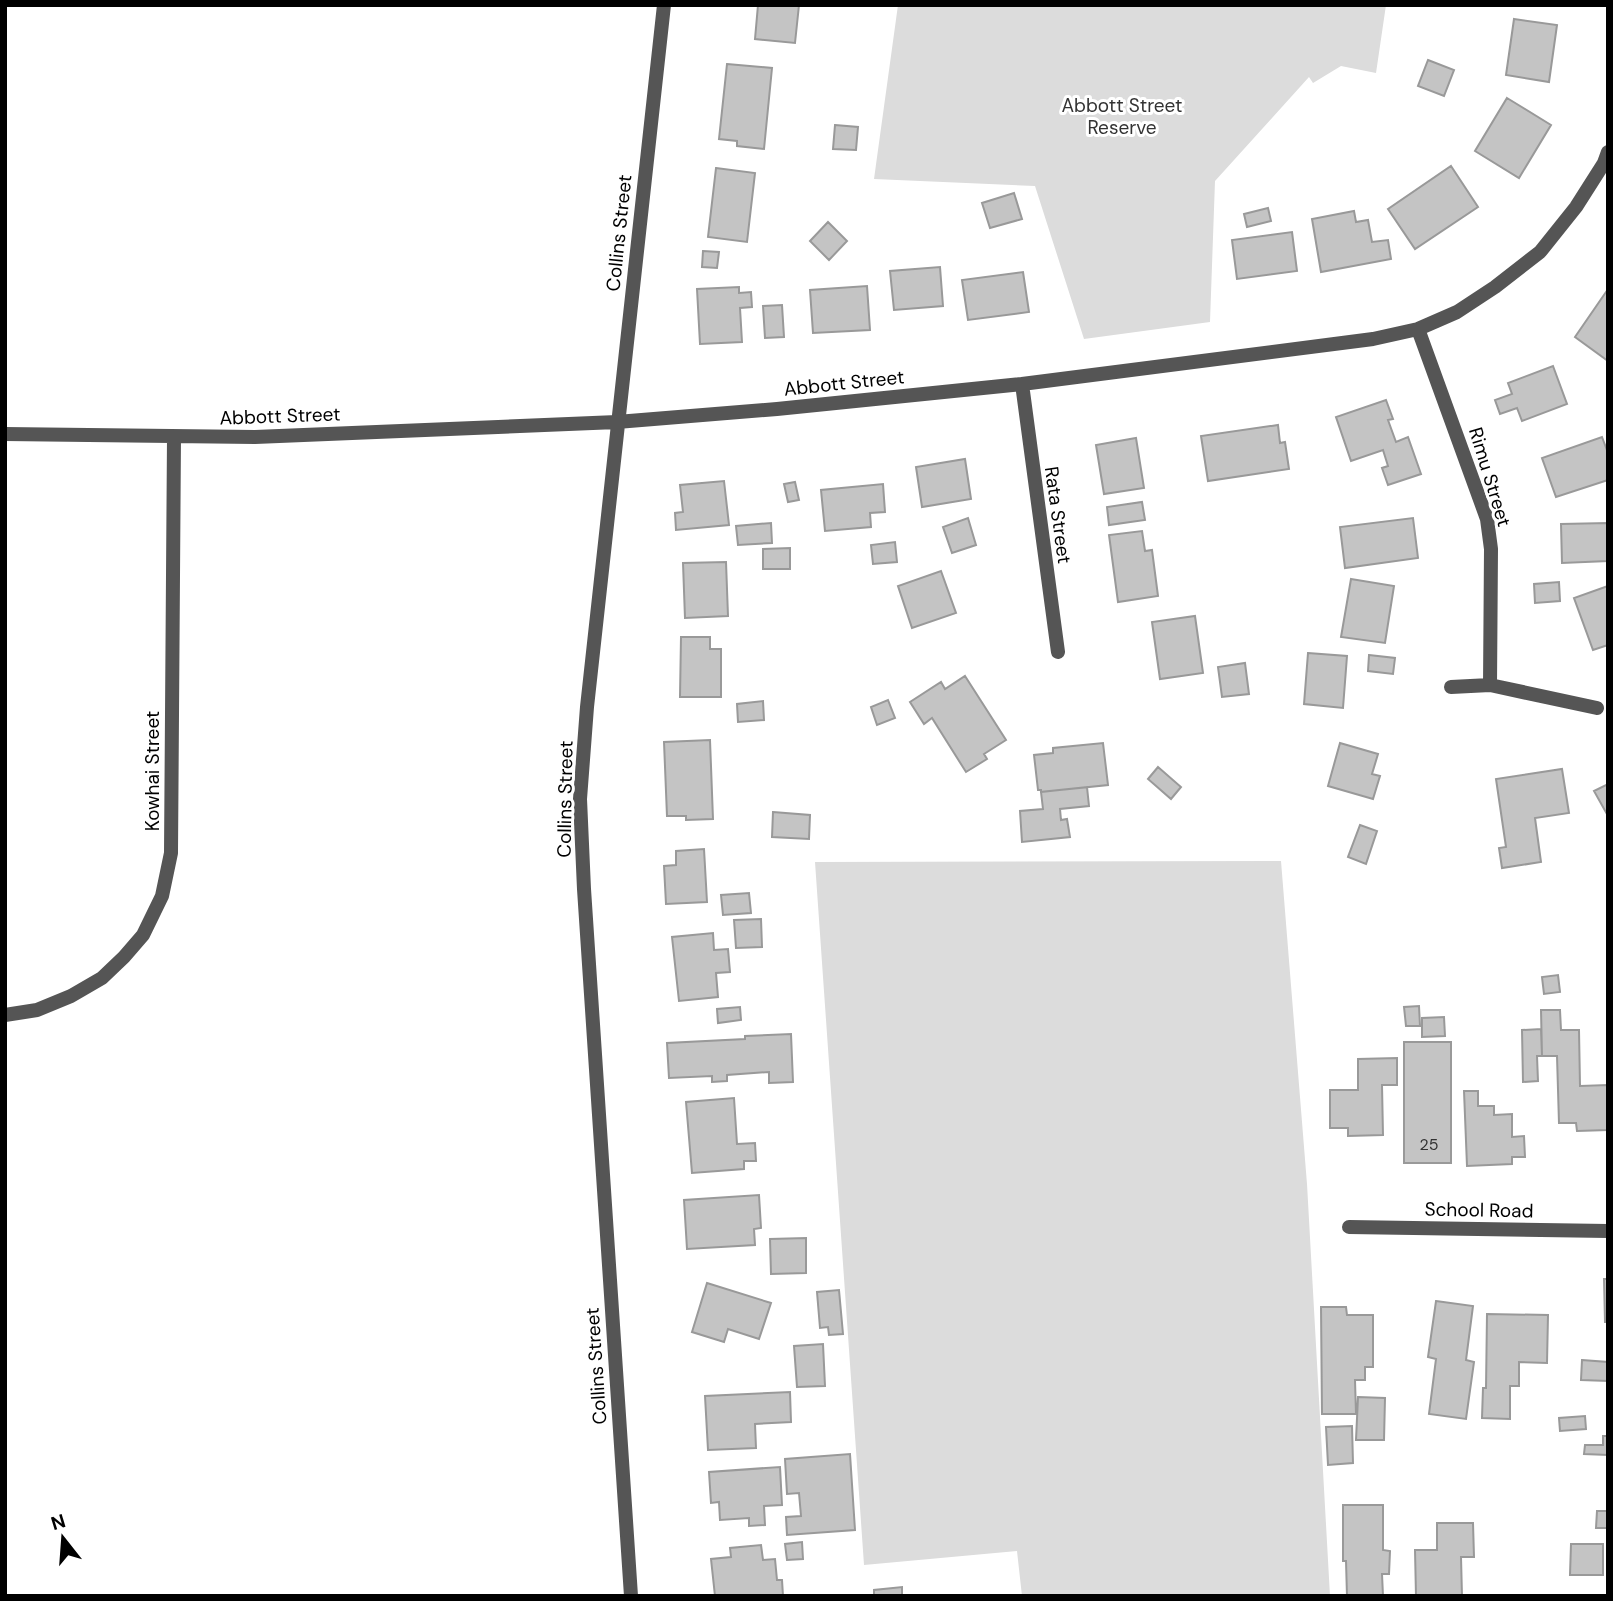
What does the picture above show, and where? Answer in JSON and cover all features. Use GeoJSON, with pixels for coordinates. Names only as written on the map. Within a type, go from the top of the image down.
{"type":"FeatureCollection","features":[{"type":"Feature","properties":{"kind":"street","name":"Collins Street"},"geometry":{"type":"LineString","coordinates":[[631,1596],[584,903],[580,799],[617,422],[664,5]]}},
{"type":"Feature","properties":{"kind":"street","name":"Abbott Street"},"geometry":{"type":"LineString","coordinates":[[5,434],[255,438],[617,422],[1022,384],[1373,340],[1418,329],[1457,312],[1540,252],[1576,207],[1608,152]]}},
{"type":"Feature","properties":{"kind":"street","name":"Rimu Street"},"geometry":{"type":"LineString","coordinates":[[1418,329],[1487,519],[1491,549],[1490,685]]}},
{"type":"Feature","properties":{"kind":"street","name":"Rata Street"},"geometry":{"type":"LineString","coordinates":[[1022,384],[1058,652]]}},
{"type":"Feature","properties":{"kind":"street","name":"Kowhai Street"},"geometry":{"type":"LineString","coordinates":[[5,1015],[37,1010],[71,996],[102,978],[143,935],[162,896],[171,853],[174,437]]}},
{"type":"Feature","properties":{"kind":"street"},"geometry":{"type":"LineString","coordinates":[[1451,687],[1490,685],[1597,708]]}},
{"type":"Feature","properties":{"kind":"street","name":"School Road"},"geometry":{"type":"LineString","coordinates":[[1349,1227],[1608,1231]]}},
{"type":"Feature","properties":{"kind":"green space","name":"Abbott Street Reserve"},"geometry":{"type":"Polygon","coordinates":[[[898,5],[1386,5],[1376,73],[1341,66],[1313,83],[1309,77],[1215,181],[1210,322],[1084,339],[1035,186],[874,179],[898,5]]]}},
{"type":"Feature","properties":{"kind":"green space"},"geometry":{"type":"Polygon","coordinates":[[[1281,861],[1307,1184],[1330,1596],[1022,1596],[1017,1551],[864,1565],[815,862],[1281,861]]]}},
{"type":"Feature","properties":{"kind":"building"},"geometry":{"type":"Polygon","coordinates":[[[758,5],[799,5],[795,43],[755,39],[758,5]]]}},
{"type":"Feature","properties":{"kind":"building"},"geometry":{"type":"Polygon","coordinates":[[[1514,19],[1557,25],[1549,82],[1506,75],[1514,19]]]}},
{"type":"Feature","properties":{"kind":"building"},"geometry":{"type":"Polygon","coordinates":[[[1428,60],[1454,70],[1444,96],[1418,86],[1428,60]]]}},
{"type":"Feature","properties":{"kind":"building"},"geometry":{"type":"Polygon","coordinates":[[[727,64],[772,68],[764,149],[737,146],[737,141],[719,139],[727,64]]]}},
{"type":"Feature","properties":{"kind":"building"},"geometry":{"type":"Polygon","coordinates":[[[1507,98],[1551,125],[1519,178],[1475,151],[1507,98]]]}},
{"type":"Feature","properties":{"kind":"building"},"geometry":{"type":"Polygon","coordinates":[[[835,125],[858,127],[856,150],[833,149],[835,125]]]}},
{"type":"Feature","properties":{"kind":"building"},"geometry":{"type":"Polygon","coordinates":[[[1451,166],[1478,207],[1415,249],[1388,209],[1451,166]]]}},
{"type":"Feature","properties":{"kind":"building"},"geometry":{"type":"Polygon","coordinates":[[[716,168],[755,173],[747,242],[708,237],[716,168]]]}},
{"type":"Feature","properties":{"kind":"building"},"geometry":{"type":"Polygon","coordinates":[[[1014,193],[1022,219],[990,228],[982,203],[1014,193]]]}},
{"type":"Feature","properties":{"kind":"building"},"geometry":{"type":"Polygon","coordinates":[[[1268,208],[1271,221],[1247,227],[1244,214],[1268,208]]]}},
{"type":"Feature","properties":{"kind":"building"},"geometry":{"type":"Polygon","coordinates":[[[1354,211],[1356,222],[1368,220],[1372,242],[1388,240],[1391,259],[1321,272],[1312,219],[1354,211]]]}},
{"type":"Feature","properties":{"kind":"building"},"geometry":{"type":"Polygon","coordinates":[[[828,222],[847,241],[829,260],[810,241],[828,222]]]}},
{"type":"Feature","properties":{"kind":"building"},"geometry":{"type":"Polygon","coordinates":[[[1292,232],[1297,271],[1237,279],[1232,240],[1292,232]]]}},
{"type":"Feature","properties":{"kind":"building"},"geometry":{"type":"Polygon","coordinates":[[[703,251],[719,252],[717,268],[702,267],[703,251]]]}},
{"type":"Feature","properties":{"kind":"building"},"geometry":{"type":"Polygon","coordinates":[[[940,267],[943,306],[894,310],[890,271],[940,267]]]}},
{"type":"Feature","properties":{"kind":"building"},"geometry":{"type":"Polygon","coordinates":[[[1023,272],[1029,312],[968,320],[962,280],[1023,272]]]}},
{"type":"Feature","properties":{"kind":"building"},"geometry":{"type":"Polygon","coordinates":[[[867,286],[870,330],[813,333],[810,290],[867,286]]]}},
{"type":"Feature","properties":{"kind":"building"},"geometry":{"type":"Polygon","coordinates":[[[739,287],[739,293],[751,292],[752,307],[740,308],[742,342],[700,344],[697,289],[739,287]]]}},
{"type":"Feature","properties":{"kind":"building"},"geometry":{"type":"Polygon","coordinates":[[[1606,292],[1608,294],[1608,361],[1575,337],[1606,292]]]}},
{"type":"Feature","properties":{"kind":"building"},"geometry":{"type":"Polygon","coordinates":[[[782,305],[784,337],[765,338],[763,306],[782,305]]]}},
{"type":"Feature","properties":{"kind":"building"},"geometry":{"type":"Polygon","coordinates":[[[1553,366],[1567,404],[1522,421],[1517,408],[1500,414],[1495,400],[1512,394],[1508,383],[1553,366]]]}},
{"type":"Feature","properties":{"kind":"building"},"geometry":{"type":"Polygon","coordinates":[[[1386,400],[1393,419],[1388,420],[1396,442],[1408,437],[1421,474],[1388,485],[1382,468],[1388,466],[1383,450],[1351,461],[1336,417],[1386,400]]]}},
{"type":"Feature","properties":{"kind":"building"},"geometry":{"type":"Polygon","coordinates":[[[1278,425],[1280,443],[1285,442],[1289,469],[1208,481],[1201,436],[1278,425]]]}},
{"type":"Feature","properties":{"kind":"building"},"geometry":{"type":"Polygon","coordinates":[[[1602,437],[1608,453],[1608,480],[1556,497],[1542,458],[1602,437]]]}},
{"type":"Feature","properties":{"kind":"building"},"geometry":{"type":"Polygon","coordinates":[[[1136,438],[1144,488],[1104,494],[1096,445],[1136,438]]]}},
{"type":"Feature","properties":{"kind":"building"},"geometry":{"type":"Polygon","coordinates":[[[965,459],[971,499],[922,507],[916,467],[965,459]]]}},
{"type":"Feature","properties":{"kind":"building"},"geometry":{"type":"Polygon","coordinates":[[[724,481],[729,525],[676,530],[675,513],[683,512],[680,485],[724,481]]]}},
{"type":"Feature","properties":{"kind":"building"},"geometry":{"type":"Polygon","coordinates":[[[795,482],[799,500],[788,502],[784,484],[795,482]]]}},
{"type":"Feature","properties":{"kind":"building"},"geometry":{"type":"Polygon","coordinates":[[[883,484],[885,512],[870,513],[871,527],[825,531],[821,490],[883,484]]]}},
{"type":"Feature","properties":{"kind":"building"},"geometry":{"type":"Polygon","coordinates":[[[1142,502],[1145,520],[1109,525],[1107,507],[1142,502]]]}},
{"type":"Feature","properties":{"kind":"building"},"geometry":{"type":"Polygon","coordinates":[[[968,518],[976,545],[952,553],[943,527],[968,518]]]}},
{"type":"Feature","properties":{"kind":"building"},"geometry":{"type":"Polygon","coordinates":[[[1413,518],[1418,558],[1345,568],[1340,527],[1413,518]]]}},
{"type":"Feature","properties":{"kind":"building"},"geometry":{"type":"Polygon","coordinates":[[[771,523],[772,543],[738,545],[736,526],[771,523]]]}},
{"type":"Feature","properties":{"kind":"building"},"geometry":{"type":"Polygon","coordinates":[[[1608,523],[1608,561],[1562,563],[1561,524],[1608,523]]]}},
{"type":"Feature","properties":{"kind":"building"},"geometry":{"type":"Polygon","coordinates":[[[1142,531],[1145,551],[1152,550],[1158,596],[1118,602],[1109,535],[1142,531]]]}},
{"type":"Feature","properties":{"kind":"building"},"geometry":{"type":"Polygon","coordinates":[[[895,542],[897,562],[873,564],[871,545],[895,542]]]}},
{"type":"Feature","properties":{"kind":"building"},"geometry":{"type":"Polygon","coordinates":[[[790,548],[790,569],[763,569],[763,549],[790,548]]]}},
{"type":"Feature","properties":{"kind":"building"},"geometry":{"type":"Polygon","coordinates":[[[726,562],[728,616],[685,618],[683,563],[726,562]]]}},
{"type":"Feature","properties":{"kind":"building"},"geometry":{"type":"Polygon","coordinates":[[[941,571],[956,613],[912,628],[898,586],[941,571]]]}},
{"type":"Feature","properties":{"kind":"building"},"geometry":{"type":"Polygon","coordinates":[[[1351,579],[1394,586],[1385,643],[1341,637],[1351,579]]]}},
{"type":"Feature","properties":{"kind":"building"},"geometry":{"type":"Polygon","coordinates":[[[1559,582],[1560,601],[1535,603],[1534,584],[1559,582]]]}},
{"type":"Feature","properties":{"kind":"building"},"geometry":{"type":"Polygon","coordinates":[[[1608,586],[1608,645],[1593,650],[1574,598],[1608,586]]]}},
{"type":"Feature","properties":{"kind":"building"},"geometry":{"type":"Polygon","coordinates":[[[1195,616],[1203,673],[1160,679],[1152,622],[1195,616]]]}},
{"type":"Feature","properties":{"kind":"building"},"geometry":{"type":"Polygon","coordinates":[[[681,637],[710,637],[710,649],[721,649],[721,697],[680,697],[681,637]]]}},
{"type":"Feature","properties":{"kind":"building"},"geometry":{"type":"Polygon","coordinates":[[[1308,653],[1347,656],[1343,708],[1304,704],[1308,653]]]}},
{"type":"Feature","properties":{"kind":"building"},"geometry":{"type":"Polygon","coordinates":[[[1369,655],[1395,658],[1393,674],[1368,671],[1369,655]]]}},
{"type":"Feature","properties":{"kind":"building"},"geometry":{"type":"Polygon","coordinates":[[[1245,663],[1249,694],[1222,697],[1218,667],[1245,663]]]}},
{"type":"Feature","properties":{"kind":"building"},"geometry":{"type":"Polygon","coordinates":[[[965,676],[1006,740],[984,754],[987,759],[966,772],[932,718],[924,724],[910,702],[941,682],[945,689],[965,676]]]}},
{"type":"Feature","properties":{"kind":"building"},"geometry":{"type":"Polygon","coordinates":[[[888,700],[895,718],[877,725],[871,707],[888,700]]]}},
{"type":"Feature","properties":{"kind":"building"},"geometry":{"type":"Polygon","coordinates":[[[763,701],[764,720],[738,722],[737,704],[763,701]]]}},
{"type":"Feature","properties":{"kind":"building"},"geometry":{"type":"Polygon","coordinates":[[[710,740],[713,819],[686,820],[686,816],[667,816],[664,742],[710,740]]]}},
{"type":"Feature","properties":{"kind":"building"},"geometry":{"type":"Polygon","coordinates":[[[1103,743],[1108,785],[1041,792],[1038,790],[1034,755],[1053,753],[1053,748],[1103,743]]]}},
{"type":"Feature","properties":{"kind":"building"},"geometry":{"type":"Polygon","coordinates":[[[1340,743],[1378,754],[1372,774],[1380,776],[1373,799],[1328,786],[1340,743]]]}},
{"type":"Feature","properties":{"kind":"building"},"geometry":{"type":"Polygon","coordinates":[[[1158,767],[1181,787],[1171,799],[1148,779],[1158,767]]]}},
{"type":"Feature","properties":{"kind":"building"},"geometry":{"type":"Polygon","coordinates":[[[1562,769],[1569,813],[1535,818],[1541,862],[1502,868],[1499,848],[1506,847],[1496,779],[1562,769]]]}},
{"type":"Feature","properties":{"kind":"building"},"geometry":{"type":"Polygon","coordinates":[[[1608,784],[1608,816],[1594,791],[1608,784]]]}},
{"type":"Feature","properties":{"kind":"building"},"geometry":{"type":"Polygon","coordinates":[[[1087,787],[1089,806],[1060,809],[1061,820],[1067,819],[1070,837],[1022,842],[1020,811],[1043,809],[1041,792],[1087,787]]]}},
{"type":"Feature","properties":{"kind":"building"},"geometry":{"type":"Polygon","coordinates":[[[773,812],[810,815],[809,839],[772,837],[773,812]]]}},
{"type":"Feature","properties":{"kind":"building"},"geometry":{"type":"Polygon","coordinates":[[[1360,825],[1377,831],[1366,864],[1348,857],[1360,825]]]}},
{"type":"Feature","properties":{"kind":"building"},"geometry":{"type":"Polygon","coordinates":[[[704,849],[707,902],[666,904],[664,866],[676,865],[676,851],[704,849]]]}},
{"type":"Feature","properties":{"kind":"building"},"geometry":{"type":"Polygon","coordinates":[[[749,893],[751,913],[723,915],[721,895],[749,893]]]}},
{"type":"Feature","properties":{"kind":"building"},"geometry":{"type":"Polygon","coordinates":[[[761,919],[762,947],[736,948],[734,920],[761,919]]]}},
{"type":"Feature","properties":{"kind":"building"},"geometry":{"type":"Polygon","coordinates":[[[713,933],[714,950],[728,949],[730,972],[716,973],[718,997],[679,1001],[672,937],[713,933]]]}},
{"type":"Feature","properties":{"kind":"building"},"geometry":{"type":"Polygon","coordinates":[[[1558,975],[1560,992],[1544,994],[1542,977],[1558,975]]]}},
{"type":"Feature","properties":{"kind":"building"},"geometry":{"type":"Polygon","coordinates":[[[1419,1006],[1420,1026],[1406,1026],[1404,1007],[1419,1006]]]}},
{"type":"Feature","properties":{"kind":"building"},"geometry":{"type":"Polygon","coordinates":[[[740,1007],[741,1020],[718,1023],[717,1009],[740,1007]]]}},
{"type":"Feature","properties":{"kind":"building"},"geometry":{"type":"Polygon","coordinates":[[[1541,1010],[1560,1010],[1561,1030],[1579,1030],[1580,1086],[1608,1085],[1608,1130],[1577,1131],[1576,1123],[1559,1123],[1557,1056],[1542,1056],[1541,1010]]]}},
{"type":"Feature","properties":{"kind":"building"},"geometry":{"type":"Polygon","coordinates":[[[1444,1017],[1445,1036],[1422,1037],[1422,1018],[1444,1017]]]}},
{"type":"Feature","properties":{"kind":"building"},"geometry":{"type":"Polygon","coordinates":[[[1541,1029],[1542,1056],[1537,1056],[1538,1081],[1523,1082],[1522,1030],[1541,1029]]]}},
{"type":"Feature","properties":{"kind":"building"},"geometry":{"type":"Polygon","coordinates":[[[791,1034],[793,1082],[769,1083],[769,1072],[727,1075],[727,1081],[712,1082],[712,1076],[669,1078],[667,1043],[791,1034]]]}},
{"type":"Feature","properties":{"kind":"building"},"geometry":{"type":"Polygon","coordinates":[[[1404,1042],[1451,1042],[1451,1163],[1404,1163],[1404,1042]]]}},
{"type":"Feature","properties":{"kind":"building"},"geometry":{"type":"Polygon","coordinates":[[[1397,1058],[1397,1085],[1382,1085],[1383,1135],[1348,1136],[1348,1128],[1330,1128],[1330,1090],[1358,1090],[1358,1059],[1397,1058]]]}},
{"type":"Feature","properties":{"kind":"building"},"geometry":{"type":"Polygon","coordinates":[[[1464,1091],[1478,1091],[1478,1106],[1494,1106],[1494,1115],[1512,1114],[1512,1137],[1524,1136],[1525,1157],[1512,1157],[1512,1164],[1467,1166],[1464,1091]]]}},
{"type":"Feature","properties":{"kind":"building"},"geometry":{"type":"Polygon","coordinates":[[[734,1098],[737,1144],[755,1143],[756,1161],[744,1161],[744,1169],[692,1173],[686,1102],[734,1098]]]}},
{"type":"Feature","properties":{"kind":"building"},"geometry":{"type":"Polygon","coordinates":[[[759,1195],[761,1228],[754,1229],[755,1245],[687,1249],[684,1200],[759,1195]]]}},
{"type":"Feature","properties":{"kind":"building"},"geometry":{"type":"Polygon","coordinates":[[[806,1238],[806,1273],[771,1274],[770,1239],[806,1238]]]}},
{"type":"Feature","properties":{"kind":"building"},"geometry":{"type":"Polygon","coordinates":[[[1604,1279],[1608,1279],[1608,1322],[1605,1322],[1604,1279]]]}},
{"type":"Feature","properties":{"kind":"building"},"geometry":{"type":"Polygon","coordinates":[[[707,1283],[771,1303],[759,1339],[728,1329],[724,1342],[692,1332],[707,1283]]]}},
{"type":"Feature","properties":{"kind":"building"},"geometry":{"type":"Polygon","coordinates":[[[839,1290],[843,1334],[829,1335],[828,1327],[820,1328],[817,1292],[839,1290]]]}},
{"type":"Feature","properties":{"kind":"building"},"geometry":{"type":"Polygon","coordinates":[[[1436,1301],[1473,1306],[1466,1360],[1474,1362],[1466,1419],[1429,1414],[1436,1359],[1428,1357],[1436,1301]]]}},
{"type":"Feature","properties":{"kind":"building"},"geometry":{"type":"Polygon","coordinates":[[[1321,1307],[1346,1307],[1347,1315],[1373,1315],[1373,1367],[1365,1367],[1365,1380],[1355,1380],[1356,1414],[1322,1414],[1321,1307]]]}},
{"type":"Feature","properties":{"kind":"building"},"geometry":{"type":"Polygon","coordinates":[[[1487,1314],[1548,1315],[1547,1363],[1519,1362],[1519,1386],[1510,1386],[1510,1419],[1482,1418],[1483,1388],[1486,1388],[1487,1314]]]}},
{"type":"Feature","properties":{"kind":"building"},"geometry":{"type":"Polygon","coordinates":[[[823,1344],[825,1386],[797,1387],[794,1346],[823,1344]]]}},
{"type":"Feature","properties":{"kind":"building"},"geometry":{"type":"Polygon","coordinates":[[[1582,1360],[1608,1362],[1608,1381],[1581,1380],[1582,1360]]]}},
{"type":"Feature","properties":{"kind":"building"},"geometry":{"type":"Polygon","coordinates":[[[790,1392],[791,1422],[755,1424],[756,1448],[708,1450],[705,1396],[790,1392]]]}},
{"type":"Feature","properties":{"kind":"building"},"geometry":{"type":"Polygon","coordinates":[[[1358,1397],[1385,1398],[1384,1440],[1356,1440],[1358,1397]]]}},
{"type":"Feature","properties":{"kind":"building"},"geometry":{"type":"Polygon","coordinates":[[[1585,1416],[1586,1429],[1560,1431],[1559,1418],[1585,1416]]]}},
{"type":"Feature","properties":{"kind":"building"},"geometry":{"type":"Polygon","coordinates":[[[1352,1426],[1353,1463],[1328,1465],[1326,1427],[1352,1426]]]}},
{"type":"Feature","properties":{"kind":"building"},"geometry":{"type":"Polygon","coordinates":[[[1603,1436],[1608,1436],[1608,1455],[1584,1454],[1585,1445],[1603,1445],[1603,1436]]]}},
{"type":"Feature","properties":{"kind":"building"},"geometry":{"type":"Polygon","coordinates":[[[850,1454],[855,1530],[787,1535],[786,1517],[801,1516],[799,1493],[787,1494],[785,1459],[850,1454]]]}},
{"type":"Feature","properties":{"kind":"building"},"geometry":{"type":"Polygon","coordinates":[[[780,1467],[782,1505],[764,1506],[765,1525],[749,1526],[749,1518],[720,1520],[719,1502],[711,1503],[709,1472],[780,1467]]]}},
{"type":"Feature","properties":{"kind":"building"},"geometry":{"type":"Polygon","coordinates":[[[1343,1505],[1383,1505],[1383,1550],[1390,1551],[1389,1574],[1382,1574],[1383,1596],[1347,1596],[1346,1561],[1343,1561],[1343,1505]]]}},
{"type":"Feature","properties":{"kind":"building"},"geometry":{"type":"Polygon","coordinates":[[[1597,1511],[1608,1511],[1608,1528],[1596,1528],[1597,1511]]]}},
{"type":"Feature","properties":{"kind":"building"},"geometry":{"type":"Polygon","coordinates":[[[1437,1523],[1473,1523],[1474,1557],[1461,1557],[1462,1596],[1416,1596],[1415,1550],[1437,1550],[1437,1523]]]}},
{"type":"Feature","properties":{"kind":"building"},"geometry":{"type":"Polygon","coordinates":[[[802,1542],[803,1559],[787,1560],[785,1544],[802,1542]]]}},
{"type":"Feature","properties":{"kind":"building"},"geometry":{"type":"Polygon","coordinates":[[[1571,1544],[1603,1544],[1603,1575],[1570,1575],[1571,1544]]]}},
{"type":"Feature","properties":{"kind":"building"},"geometry":{"type":"Polygon","coordinates":[[[761,1545],[763,1560],[775,1559],[777,1580],[782,1580],[783,1596],[715,1596],[711,1559],[731,1557],[730,1548],[761,1545]]]}},
{"type":"Feature","properties":{"kind":"building"},"geometry":{"type":"Polygon","coordinates":[[[902,1587],[902,1596],[874,1596],[874,1590],[902,1587]]]}}]}
